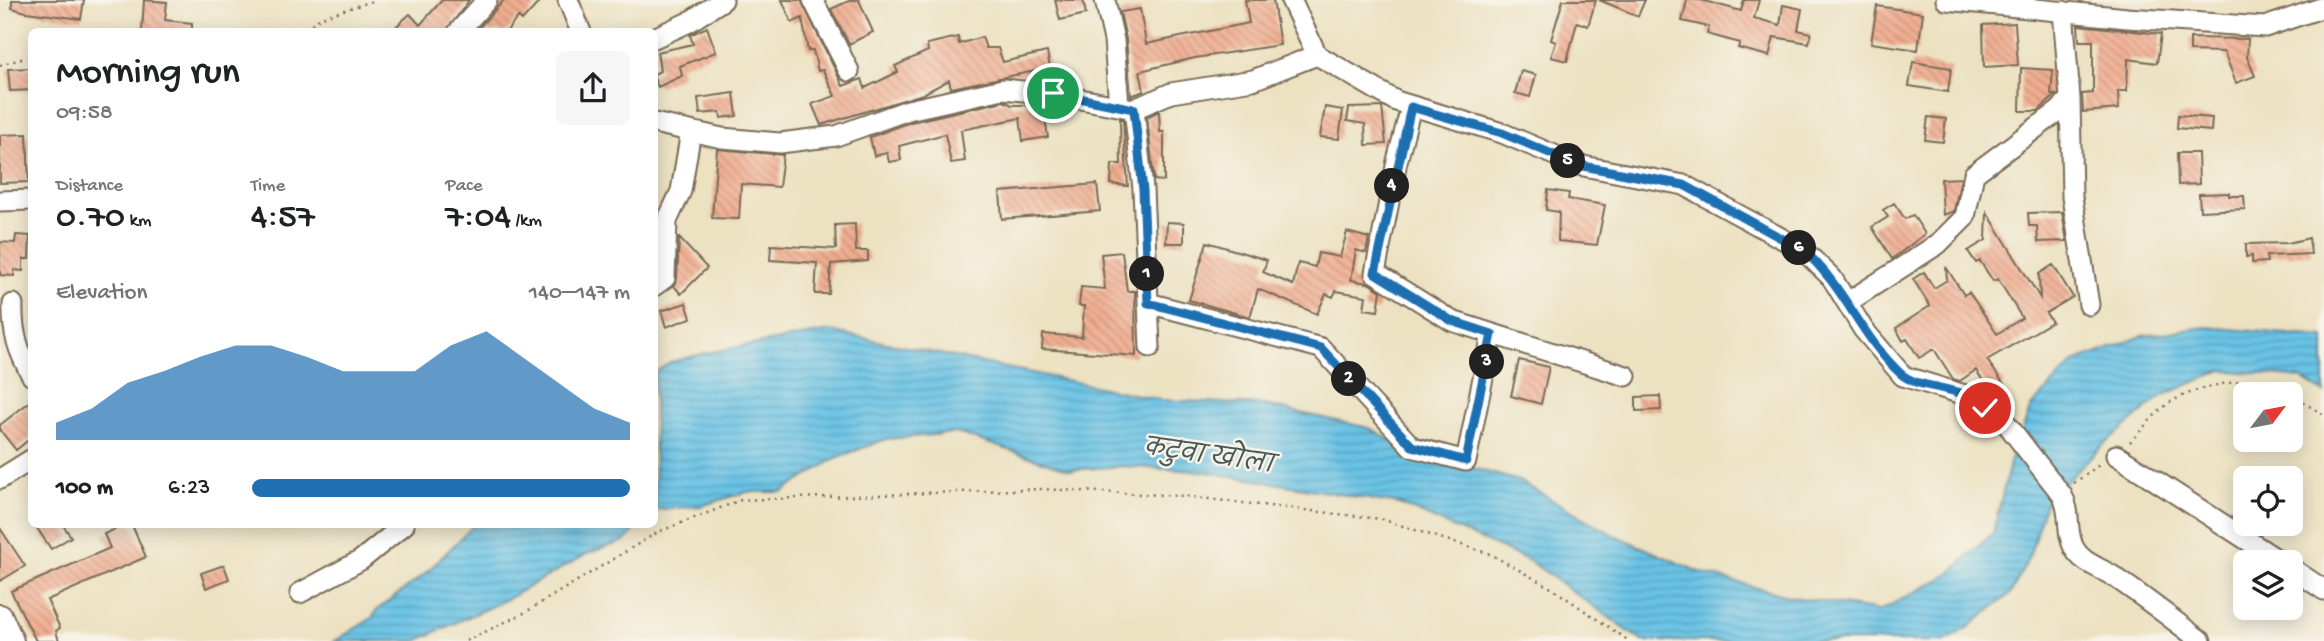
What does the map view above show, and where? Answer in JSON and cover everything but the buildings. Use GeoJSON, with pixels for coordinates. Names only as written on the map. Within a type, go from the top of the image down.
{"type":"FeatureCollection","features":[{"type":"Feature","properties":{"kind":"main road"},"geometry":{"type":"LineString","coordinates":[[0,617],[11,641]]}},
{"type":"Feature","properties":{"kind":"street"},"geometry":{"type":"LineString","coordinates":[[462,28],[486,0]]}},
{"type":"Feature","properties":{"kind":"street"},"geometry":{"type":"LineString","coordinates":[[568,0],[579,28]]}},
{"type":"Feature","properties":{"kind":"street"},"geometry":{"type":"LineString","coordinates":[[658,36],[689,22],[723,0]]}},
{"type":"Feature","properties":{"kind":"street"},"geometry":{"type":"LineString","coordinates":[[813,0],[849,71]]}},
{"type":"Feature","properties":{"kind":"street"},"geometry":{"type":"LineString","coordinates":[[1105,0],[1143,190],[1150,347]]}},
{"type":"Feature","properties":{"kind":"street"},"geometry":{"type":"LineString","coordinates":[[1291,0],[1317,55],[1411,107],[1502,133],[1578,165],[1684,185],[1803,250],[1832,278],[1880,352],[1903,376],[1965,396],[2006,423],[2063,495],[2069,507],[2069,534],[2074,549],[2088,563],[2111,575],[2201,641]]}},
{"type":"Feature","properties":{"kind":"street"},"geometry":{"type":"LineString","coordinates":[[1946,0],[2265,27],[2324,7]]}},
{"type":"Feature","properties":{"kind":"street"},"geometry":{"type":"LineString","coordinates":[[2063,11],[2070,98],[2072,197],[2089,305]]}},
{"type":"Feature","properties":{"kind":"street"},"geometry":{"type":"LineString","coordinates":[[658,124],[722,138],[780,143],[836,136],[908,110],[1003,89],[1053,93],[1126,108],[1171,93],[1253,80],[1317,55]]}},
{"type":"Feature","properties":{"kind":"street"},"geometry":{"type":"LineString","coordinates":[[1848,302],[1902,270],[1938,244],[1965,217],[1974,174],[2060,110],[2070,98]]}},
{"type":"Feature","properties":{"kind":"street"},"geometry":{"type":"LineString","coordinates":[[1411,107],[1375,273],[1452,321],[1626,376]]}},
{"type":"Feature","properties":{"kind":"street"},"geometry":{"type":"LineString","coordinates":[[658,283],[665,278],[667,221],[681,191],[691,131]]}},
{"type":"Feature","properties":{"kind":"street"},"geometry":{"type":"LineString","coordinates":[[0,201],[28,200]]}},
{"type":"Feature","properties":{"kind":"street"},"geometry":{"type":"LineString","coordinates":[[1148,303],[1321,348],[1412,446],[1466,461],[1492,334]]}},
{"type":"Feature","properties":{"kind":"street"},"geometry":{"type":"LineString","coordinates":[[13,304],[12,328],[17,350],[28,369]]}},
{"type":"Feature","properties":{"kind":"street"},"geometry":{"type":"LineString","coordinates":[[2116,455],[2262,550]]}},
{"type":"Feature","properties":{"kind":"street"},"geometry":{"type":"LineString","coordinates":[[0,479],[28,462]]}},
{"type":"Feature","properties":{"kind":"street"},"geometry":{"type":"LineString","coordinates":[[300,593],[361,560],[400,528]]}},
{"type":"Feature","properties":{"kind":"street"},"geometry":{"type":"LineString","coordinates":[[2303,576],[2324,590]]}},
{"type":"Feature","properties":{"kind":"path"},"geometry":{"type":"LineString","coordinates":[[306,28],[322,17],[376,0]]}},
{"type":"Feature","properties":{"kind":"path"},"geometry":{"type":"LineString","coordinates":[[0,65],[28,57]]}},
{"type":"Feature","properties":{"kind":"path"},"geometry":{"type":"LineString","coordinates":[[2063,495],[2090,470],[2116,455],[2172,401],[2233,380],[2248,382]]}},
{"type":"Feature","properties":{"kind":"path"},"geometry":{"type":"LineString","coordinates":[[2303,402],[2324,415]]}},
{"type":"Feature","properties":{"kind":"path"},"geometry":{"type":"LineString","coordinates":[[466,641],[524,613],[657,532],[741,500],[1040,489],[1183,496],[1381,519],[1490,554],[1553,589],[1629,641]]}},
{"type":"Feature","properties":{"kind":"water","name":"कटुवा खोला"},"geometry":{"type":"Polygon","coordinates":[[[2206,327],[2324,337],[2324,393],[2301,378],[2222,370],[2162,396],[2101,447],[2045,503],[2030,555],[2011,593],[1969,627],[1945,641],[1642,641],[1530,561],[1399,504],[1207,472],[1124,466],[1070,470],[957,433],[886,439],[836,458],[782,492],[746,492],[701,506],[658,510],[658,370],[671,362],[706,353],[830,331],[1161,400],[1264,405],[1369,428],[1409,450],[1519,481],[1614,535],[1699,572],[1788,596],[1879,611],[1948,575],[1993,533],[2011,459],[2031,407],[2074,362],[2142,336],[2206,327]]]}},
{"type":"Feature","properties":{"kind":"water"},"geometry":{"type":"Polygon","coordinates":[[[471,528],[636,528],[625,541],[589,553],[505,600],[416,641],[335,641],[372,618],[377,610],[425,574],[471,528]]]}},
{"type":"Feature","properties":{"kind":"route"},"geometry":{"type":"LineString","coordinates":[[1053,93],[1134,109],[1143,190],[1148,303],[1321,348],[1412,446],[1466,461],[1492,334],[1452,321],[1375,273],[1397,160],[1411,107],[1502,133],[1578,165],[1684,185],[1803,250],[1818,263],[1832,278],[1880,352],[1903,376],[1965,396],[1985,408]]}}]}
